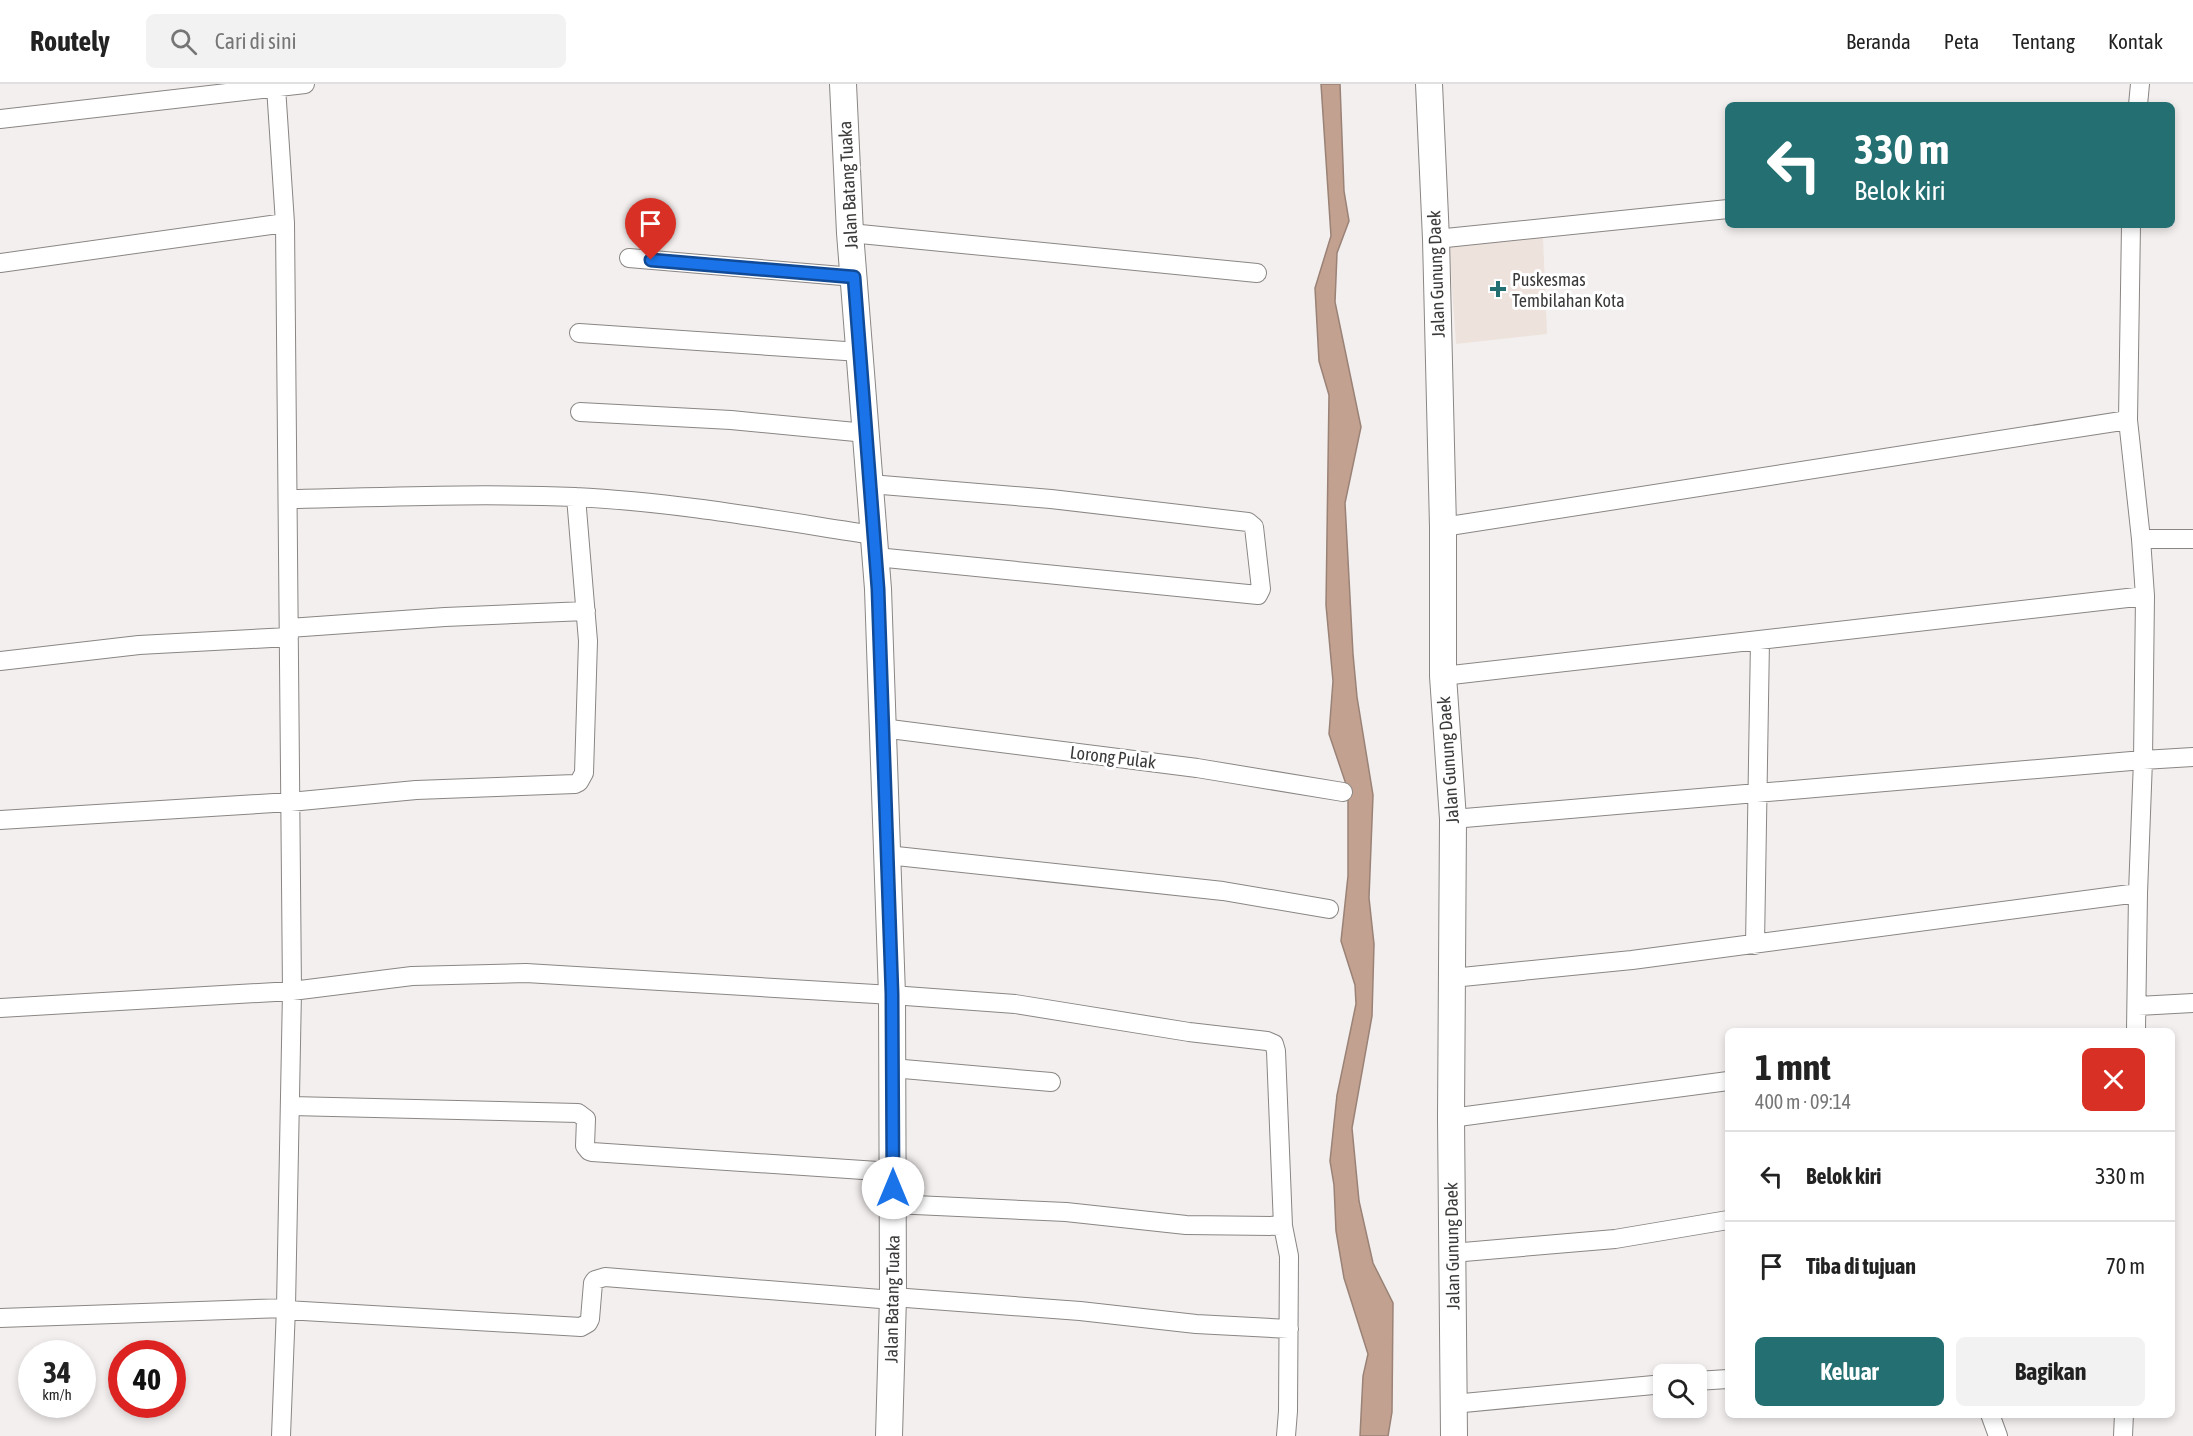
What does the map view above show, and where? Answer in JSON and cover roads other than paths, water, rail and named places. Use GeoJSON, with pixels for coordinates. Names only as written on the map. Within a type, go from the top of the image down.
{"type":"FeatureCollection","features":[{"type":"Feature","properties":{"kind":"street"},"geometry":{"type":"LineString","coordinates":[[0,118],[305,84]]}},
{"type":"Feature","properties":{"kind":"street","name":"Jalan Batang Tuaka"},"geometry":{"type":"LineString","coordinates":[[843,84],[850,232],[875,546],[892,994],[893,1298],[889,1436]]}},
{"type":"Feature","properties":{"kind":"street","name":"Jalan Gunung Daek"},"geometry":{"type":"LineString","coordinates":[[1429,84],[1436,239],[1443,527],[1443,676],[1453,819],[1450,1118],[1454,1436]]}},
{"type":"Feature","properties":{"kind":"street"},"geometry":{"type":"LineString","coordinates":[[2138,102],[2140,84]]}},
{"type":"Feature","properties":{"kind":"street"},"geometry":{"type":"LineString","coordinates":[[276,87],[285,223],[292,991],[286,1309],[281,1436]]}},
{"type":"Feature","properties":{"kind":"street"},"geometry":{"type":"LineString","coordinates":[[1436,239],[1725,209]]}},
{"type":"Feature","properties":{"kind":"street"},"geometry":{"type":"LineString","coordinates":[[0,263],[285,223]]}},
{"type":"Feature","properties":{"kind":"street"},"geometry":{"type":"LineString","coordinates":[[2131,228],[2128,420],[2142,539],[2145,596],[2143,760],[2138,893],[2138,1006],[2132,1028]]}},
{"type":"Feature","properties":{"kind":"street"},"geometry":{"type":"LineString","coordinates":[[850,232],[1257,273]]}},
{"type":"Feature","properties":{"kind":"street"},"geometry":{"type":"LineString","coordinates":[[629,258],[854,277]]}},
{"type":"Feature","properties":{"kind":"street"},"geometry":{"type":"LineString","coordinates":[[579,333],[860,352]]}},
{"type":"Feature","properties":{"kind":"street"},"geometry":{"type":"LineString","coordinates":[[580,412],[731,420],[866,433]]}},
{"type":"Feature","properties":{"kind":"street"},"geometry":{"type":"LineString","coordinates":[[1443,527],[2128,420]]}},
{"type":"Feature","properties":{"kind":"street"},"geometry":{"type":"LineString","coordinates":[[288,499],[576,497],[690,507],[875,546],[1257,595],[1261,589],[1254,527],[1248,522],[1051,499],[870,484]]}},
{"type":"Feature","properties":{"kind":"street"},"geometry":{"type":"LineString","coordinates":[[0,820],[290,802],[416,790],[575,784],[579,782],[584,773],[588,641],[576,497]]}},
{"type":"Feature","properties":{"kind":"street"},"geometry":{"type":"LineString","coordinates":[[2142,539],[2193,539]]}},
{"type":"Feature","properties":{"kind":"street"},"geometry":{"type":"LineString","coordinates":[[1443,676],[2145,596]]}},
{"type":"Feature","properties":{"kind":"street"},"geometry":{"type":"LineString","coordinates":[[0,661],[139,645],[446,617],[586,611]]}},
{"type":"Feature","properties":{"kind":"street"},"geometry":{"type":"LineString","coordinates":[[1755,945],[1760,640]]}},
{"type":"Feature","properties":{"kind":"street","name":"Lorong Pulak"},"geometry":{"type":"LineString","coordinates":[[882,728],[1197,768],[1342,792]]}},
{"type":"Feature","properties":{"kind":"street"},"geometry":{"type":"LineString","coordinates":[[1453,819],[2193,757]]}},
{"type":"Feature","properties":{"kind":"street"},"geometry":{"type":"LineString","coordinates":[[887,855],[1223,891],[1329,909]]}},
{"type":"Feature","properties":{"kind":"street"},"geometry":{"type":"LineString","coordinates":[[1452,978],[1755,945],[2138,893]]}},
{"type":"Feature","properties":{"kind":"street"},"geometry":{"type":"LineString","coordinates":[[0,1008],[292,991],[412,976],[526,973],[892,994],[1015,1004],[1189,1032],[1267,1041],[1274,1044],[1276,1051],[1283,1226],[1288,1256],[1289,1329],[1286,1436]]}},
{"type":"Feature","properties":{"kind":"street"},"geometry":{"type":"LineString","coordinates":[[2138,1006],[2193,1003]]}},
{"type":"Feature","properties":{"kind":"street"},"geometry":{"type":"LineString","coordinates":[[892,1068],[1051,1082]]}},
{"type":"Feature","properties":{"kind":"street"},"geometry":{"type":"LineString","coordinates":[[1450,1118],[1725,1081]]}},
{"type":"Feature","properties":{"kind":"street"},"geometry":{"type":"LineString","coordinates":[[291,1106],[578,1113],[586,1119],[585,1146],[592,1152],[893,1172]]}},
{"type":"Feature","properties":{"kind":"street"},"geometry":{"type":"LineString","coordinates":[[893,1204],[1066,1212],[1186,1225],[1283,1226]]}},
{"type":"Feature","properties":{"kind":"street"},"geometry":{"type":"LineString","coordinates":[[1452,1253],[1615,1239],[1725,1221]]}},
{"type":"Feature","properties":{"kind":"street"},"geometry":{"type":"LineString","coordinates":[[0,1318],[286,1309],[581,1327],[590,1318],[592,1283],[605,1277],[1080,1311],[1196,1324],[1289,1329]]}},
{"type":"Feature","properties":{"kind":"street"},"geometry":{"type":"LineString","coordinates":[[1707,1381],[1725,1378]]}},
{"type":"Feature","properties":{"kind":"street"},"geometry":{"type":"LineString","coordinates":[[1453,1404],[1653,1385]]}},
{"type":"Feature","properties":{"kind":"street"},"geometry":{"type":"LineString","coordinates":[[1991,1418],[1998,1436]]}},
{"type":"Feature","properties":{"kind":"street"},"geometry":{"type":"LineString","coordinates":[[2123,1436],[2124,1418]]}},
{"type":"Feature","properties":{"kind":"place","name":"Puskesmas Tembilahan Kota"},"geometry":{"type":"Point","coordinates":[1498,289]}}]}
